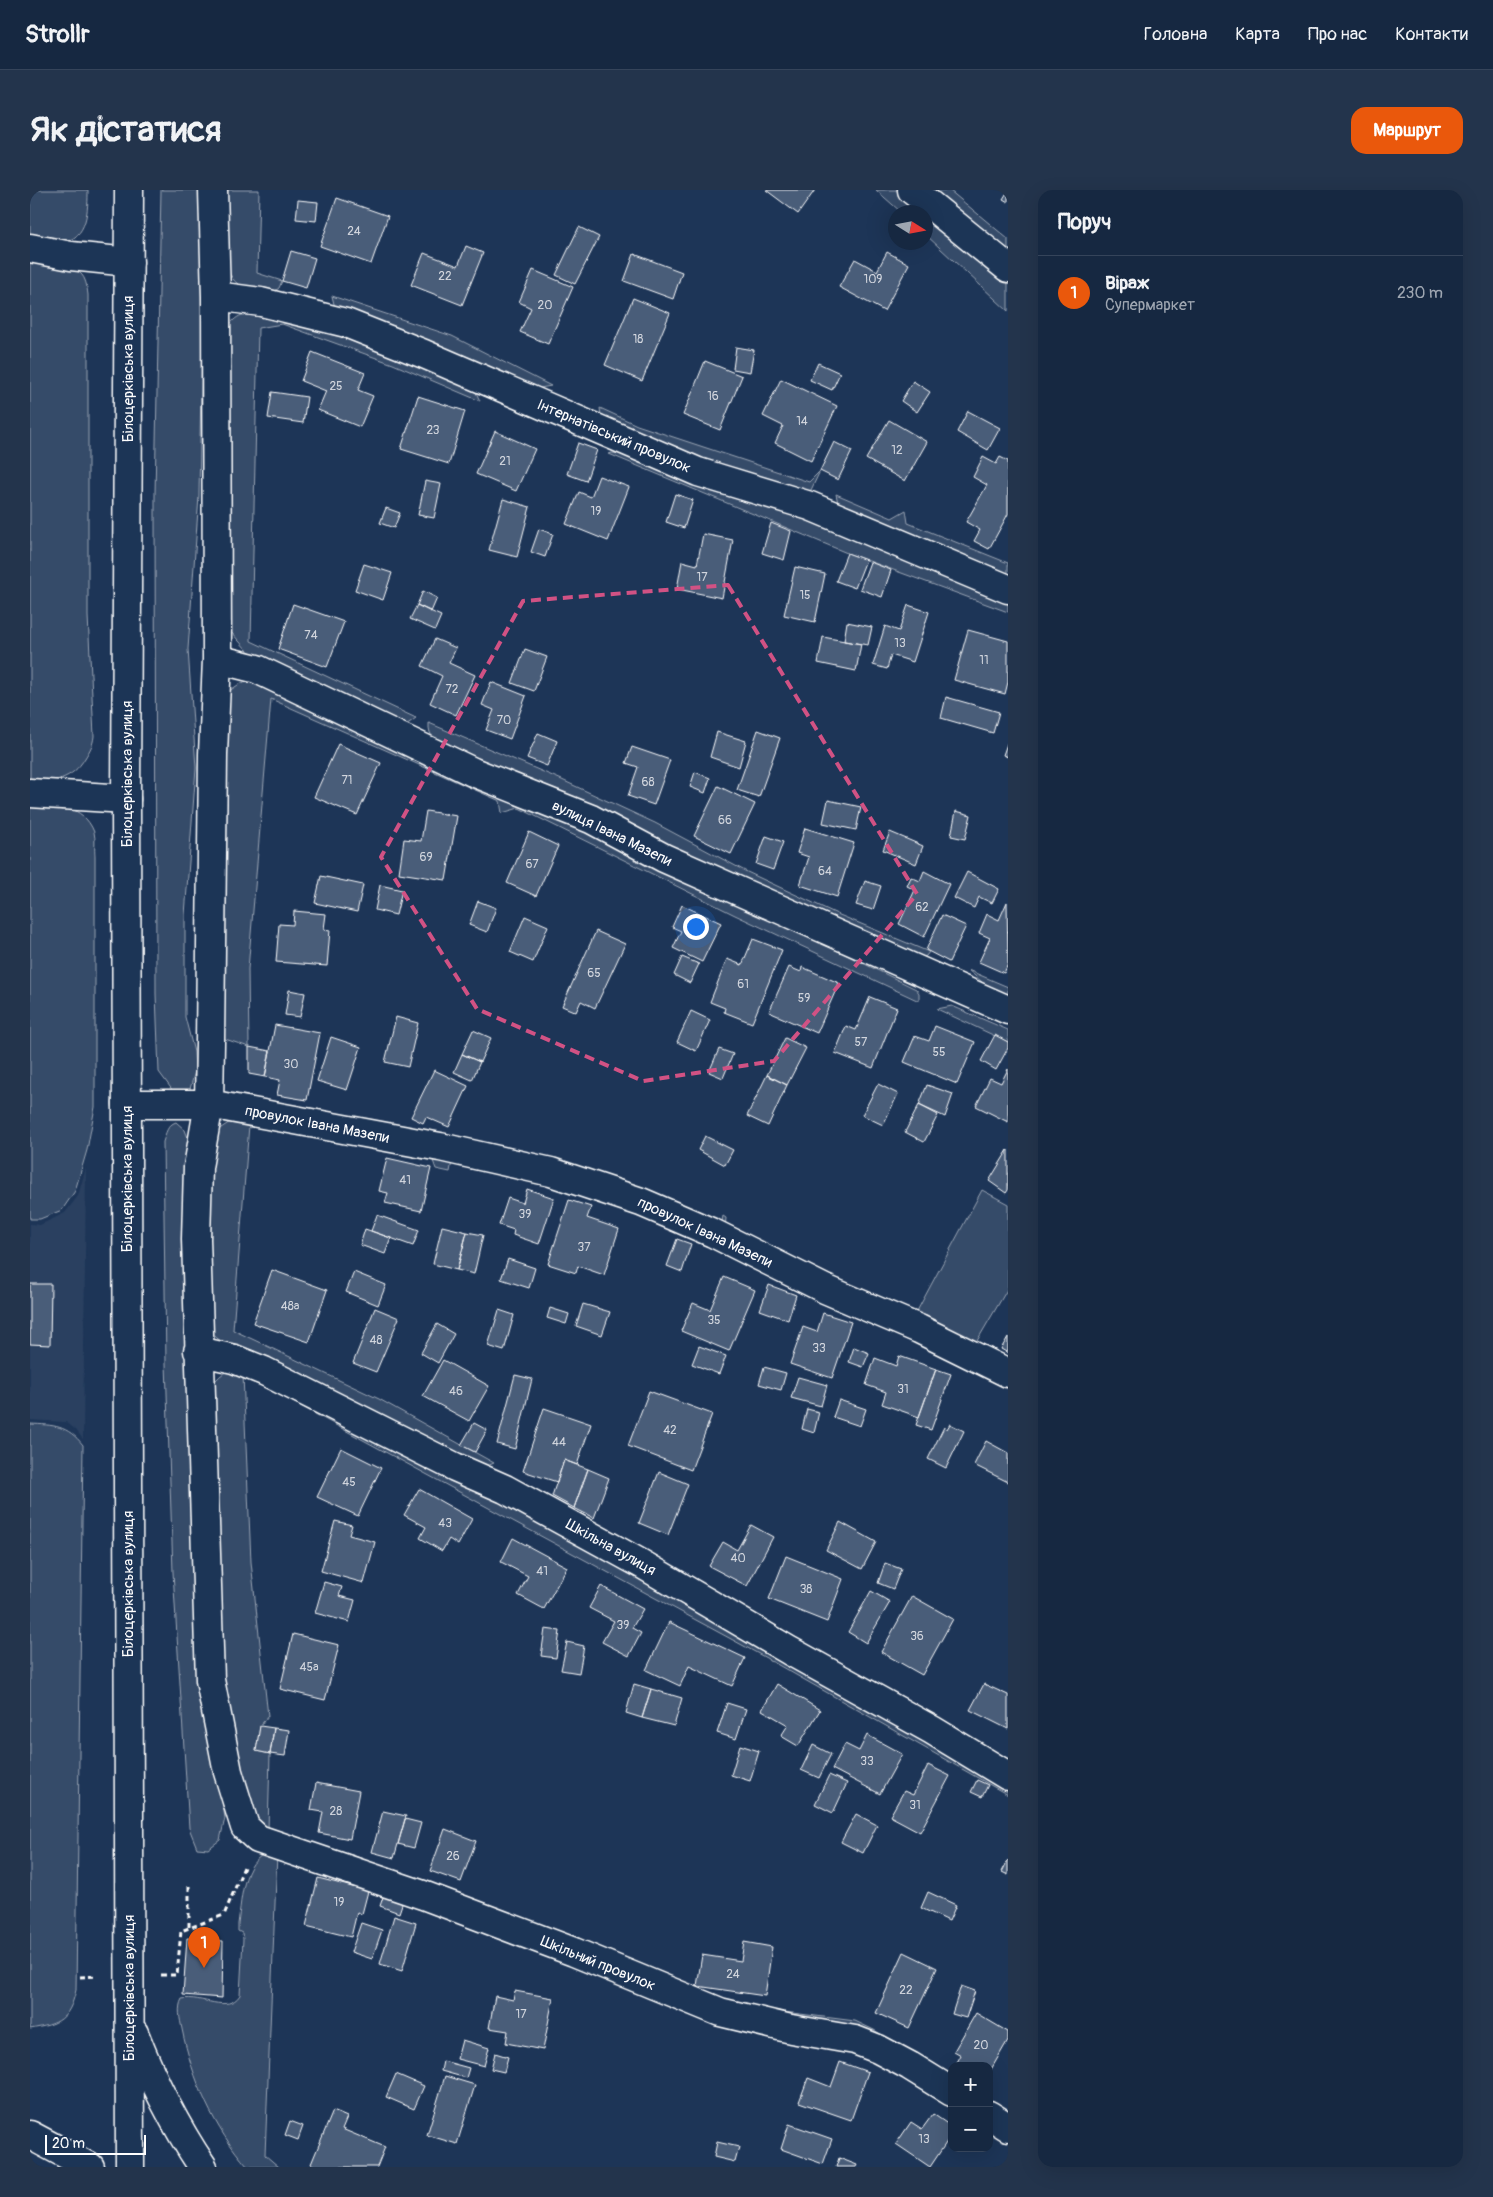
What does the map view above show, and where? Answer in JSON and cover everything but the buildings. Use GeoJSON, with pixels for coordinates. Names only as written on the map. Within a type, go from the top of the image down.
{"type":"FeatureCollection","features":[{"type":"Feature","properties":{"kind":"street","name":"Білоцерківська вулиця"},"geometry":{"type":"LineString","coordinates":[[129,190],[126,799],[130,2167]]}},
{"type":"Feature","properties":{"kind":"street"},"geometry":{"type":"LineString","coordinates":[[213,190],[216,296],[216,659],[213,754],[209,1104],[198,1168],[196,1239],[198,1351],[210,1680],[228,1772],[251,1833]]}},
{"type":"Feature","properties":{"kind":"street"},"geometry":{"type":"LineString","coordinates":[[912,190],[1008,268]]}},
{"type":"Feature","properties":{"kind":"street"},"geometry":{"type":"LineString","coordinates":[[30,248],[71,256],[128,262]]}},
{"type":"Feature","properties":{"kind":"street","name":"Інтернатівський провулок"},"geometry":{"type":"LineString","coordinates":[[216,296],[261,302],[346,323],[424,354],[698,472],[810,506],[1008,589]]}},
{"type":"Feature","properties":{"kind":"street","name":"вулиця Івана Мазепи"},"geometry":{"type":"LineString","coordinates":[[216,659],[257,669],[473,772],[591,819],[664,858],[1008,1010]]}},
{"type":"Feature","properties":{"kind":"street"},"geometry":{"type":"LineString","coordinates":[[30,792],[126,799]]}},
{"type":"Feature","properties":{"kind":"street","name":"провулок Івана Мазепи"},"geometry":{"type":"LineString","coordinates":[[127,1104],[209,1104],[440,1147],[551,1172],[641,1202],[713,1233],[826,1289],[919,1329],[1008,1373]]}},
{"type":"Feature","properties":{"kind":"street","name":"Шкільна вулиця"},"geometry":{"type":"LineString","coordinates":[[198,1351],[234,1359],[264,1371],[454,1467],[505,1489],[640,1563],[790,1651],[932,1730],[1008,1776]]}},
{"type":"Feature","properties":{"kind":"street","name":"Шкільний провулок"},"geometry":{"type":"LineString","coordinates":[[251,1833],[574,1952],[720,2012],[791,2029],[855,2040],[878,2049],[910,2066],[948,2090]]}},
{"type":"Feature","properties":{"kind":"street"},"geometry":{"type":"LineString","coordinates":[[129,2018],[151,2076],[174,2123],[203,2167]]}},
{"type":"Feature","properties":{"kind":"street"},"geometry":{"type":"LineString","coordinates":[[993,2118],[1008,2127]]}},
{"type":"Feature","properties":{"kind":"street"},"geometry":{"type":"LineString","coordinates":[[30,2135],[90,2167]]}},
{"type":"Feature","properties":{"kind":"path"},"geometry":{"type":"LineString","coordinates":[[80,1977],[177,1975],[181,1930],[224,1915],[251,1833]]}},
{"type":"Feature","properties":{"kind":"path"},"geometry":{"type":"LineString","coordinates":[[189,1886],[189,1927]]}},
{"type":"Feature","properties":{"kind":"highlighted area"},"geometry":{"type":"Polygon","coordinates":[[[728,585],[917,894],[774,1061],[643,1081],[477,1009],[381,857],[523,601],[728,585]]]}},
{"type":"Feature","properties":{"kind":"shaded area"},"geometry":{"type":"Polygon","coordinates":[[[30,190],[88,190],[87,214],[82,229],[77,235],[71,240],[62,242],[30,238],[30,190]]]}},
{"type":"Feature","properties":{"kind":"shaded area"},"geometry":{"type":"Polygon","coordinates":[[[161,190],[199,190],[202,328],[199,496],[188,649],[196,768],[185,915],[185,1017],[194,1052],[195,1071],[190,1089],[184,1095],[176,1095],[159,1072],[156,994],[155,494],[161,190]]]}},
{"type":"Feature","properties":{"kind":"shaded area"},"geometry":{"type":"Polygon","coordinates":[[[223,190],[259,190],[257,273],[282,281],[279,288],[272,293],[246,288],[238,284],[227,267],[223,240],[223,190]]]}},
{"type":"Feature","properties":{"kind":"shaded area"},"geometry":{"type":"Polygon","coordinates":[[[876,190],[897,190],[913,205],[893,205],[876,190]]]}},
{"type":"Feature","properties":{"kind":"shaded area"},"geometry":{"type":"Polygon","coordinates":[[[931,190],[949,190],[1008,239],[1008,252],[931,190]]]}},
{"type":"Feature","properties":{"kind":"shaded area"},"geometry":{"type":"Polygon","coordinates":[[[933,222],[1008,283],[1008,311],[933,241],[933,222]]]}},
{"type":"Feature","properties":{"kind":"shaded area"},"geometry":{"type":"Polygon","coordinates":[[[30,258],[56,263],[75,270],[84,277],[88,292],[88,616],[94,736],[88,752],[74,771],[55,780],[30,783],[30,258]]]}},
{"type":"Feature","properties":{"kind":"shaded area"},"geometry":{"type":"Polygon","coordinates":[[[332,296],[452,336],[551,386],[540,388],[521,385],[335,308],[332,296]]]}},
{"type":"Feature","properties":{"kind":"shaded area"},"geometry":{"type":"Polygon","coordinates":[[[262,313],[296,318],[473,386],[480,401],[393,364],[282,324],[258,328],[251,641],[416,718],[406,725],[264,660],[247,650],[222,622],[226,329],[241,315],[262,313]]]}},
{"type":"Feature","properties":{"kind":"shaded area"},"geometry":{"type":"Polygon","coordinates":[[[600,408],[637,425],[809,482],[820,471],[811,490],[801,495],[714,466],[601,416],[600,408]]]}},
{"type":"Feature","properties":{"kind":"shaded area"},"geometry":{"type":"Polygon","coordinates":[[[609,454],[622,454],[652,467],[822,526],[1008,604],[1008,612],[847,553],[609,454]]]}},
{"type":"Feature","properties":{"kind":"shaded area"},"geometry":{"type":"Polygon","coordinates":[[[836,494],[892,518],[906,510],[908,523],[1008,563],[1008,582],[849,512],[838,503],[836,494]]]}},
{"type":"Feature","properties":{"kind":"shaded area"},"geometry":{"type":"Polygon","coordinates":[[[257,681],[573,822],[916,989],[919,993],[919,1001],[735,915],[519,808],[502,813],[500,801],[271,699],[248,969],[249,1047],[222,1038],[215,1014],[229,691],[241,683],[257,681]]]}},
{"type":"Feature","properties":{"kind":"shaded area"},"geometry":{"type":"Polygon","coordinates":[[[429,723],[562,780],[655,823],[745,871],[837,914],[929,952],[922,958],[789,903],[557,792],[440,742],[431,735],[429,723]]]}},
{"type":"Feature","properties":{"kind":"shaded area"},"geometry":{"type":"Polygon","coordinates":[[[30,802],[58,805],[76,811],[89,823],[95,838],[95,1107],[87,1150],[75,1191],[62,1210],[40,1219],[30,1219],[30,802]]]}},
{"type":"Feature","properties":{"kind":"shaded area"},"geometry":{"type":"Polygon","coordinates":[[[968,970],[1008,987],[1008,1001],[989,988],[968,970]]]}},
{"type":"Feature","properties":{"kind":"shaded area"},"geometry":{"type":"Polygon","coordinates":[[[952,1006],[1008,1030],[1008,1042],[937,1009],[952,1006]]]}},
{"type":"Feature","properties":{"kind":"shaded area"},"geometry":{"type":"Polygon","coordinates":[[[233,1120],[452,1161],[450,1172],[436,1169],[432,1158],[249,1125],[233,1330],[379,1399],[494,1463],[485,1467],[223,1343],[211,1333],[208,1186],[218,1130],[233,1120]]]}},
{"type":"Feature","properties":{"kind":"shaded area"},"geometry":{"type":"Polygon","coordinates":[[[176,1122],[185,1130],[190,1143],[220,1788],[225,1818],[220,1840],[208,1849],[197,1848],[189,1828],[173,1572],[166,1363],[163,1142],[169,1127],[176,1122]]]}},
{"type":"Feature","properties":{"kind":"shaded area"},"geometry":{"type":"Polygon","coordinates":[[[86,1168],[83,1439],[66,1422],[30,1420],[30,1224],[40,1225],[65,1213],[78,1196],[86,1168]]]}},
{"type":"Feature","properties":{"kind":"shaded area"},"geometry":{"type":"Polygon","coordinates":[[[982,1190],[1008,1204],[1008,1288],[974,1346],[927,1320],[922,1321],[912,1318],[855,1294],[728,1234],[721,1227],[723,1216],[726,1218],[725,1229],[788,1260],[916,1313],[982,1190]]]}},
{"type":"Feature","properties":{"kind":"shaded area"},"geometry":{"type":"Polygon","coordinates":[[[233,1368],[275,1381],[429,1465],[501,1500],[641,1577],[718,1623],[804,1669],[1008,1788],[1008,1795],[768,1659],[243,1375],[251,1562],[268,1716],[260,1726],[256,1751],[270,1754],[268,1831],[355,1856],[701,1994],[753,2008],[855,2021],[874,2030],[948,2075],[948,2082],[866,2034],[778,2020],[727,2009],[354,1859],[273,1836],[263,1831],[255,1822],[245,1801],[235,1772],[225,1718],[218,1654],[207,1399],[216,1380],[233,1368]]]}},
{"type":"Feature","properties":{"kind":"shaded area"},"geometry":{"type":"Polygon","coordinates":[[[30,1424],[60,1427],[71,1433],[83,1445],[76,1990],[70,2008],[61,2019],[48,2025],[30,2029],[30,1424]]]}},
{"type":"Feature","properties":{"kind":"shaded area"},"geometry":{"type":"Polygon","coordinates":[[[277,1850],[466,1916],[589,1964],[668,2001],[736,2022],[836,2042],[887,2061],[948,2100],[948,2103],[883,2062],[842,2048],[786,2037],[671,2007],[595,1969],[277,1853],[265,2155],[279,2167],[248,2167],[215,2120],[198,2085],[186,2048],[179,2010],[182,1999],[189,1998],[221,2004],[229,2003],[240,1995],[243,1939],[242,1933],[238,1931],[238,1924],[243,1890],[250,1868],[265,1853],[277,1850]]]}},
{"type":"Feature","properties":{"kind":"place","name":"Віраж"},"geometry":{"type":"Point","coordinates":[204,1968]}}]}
